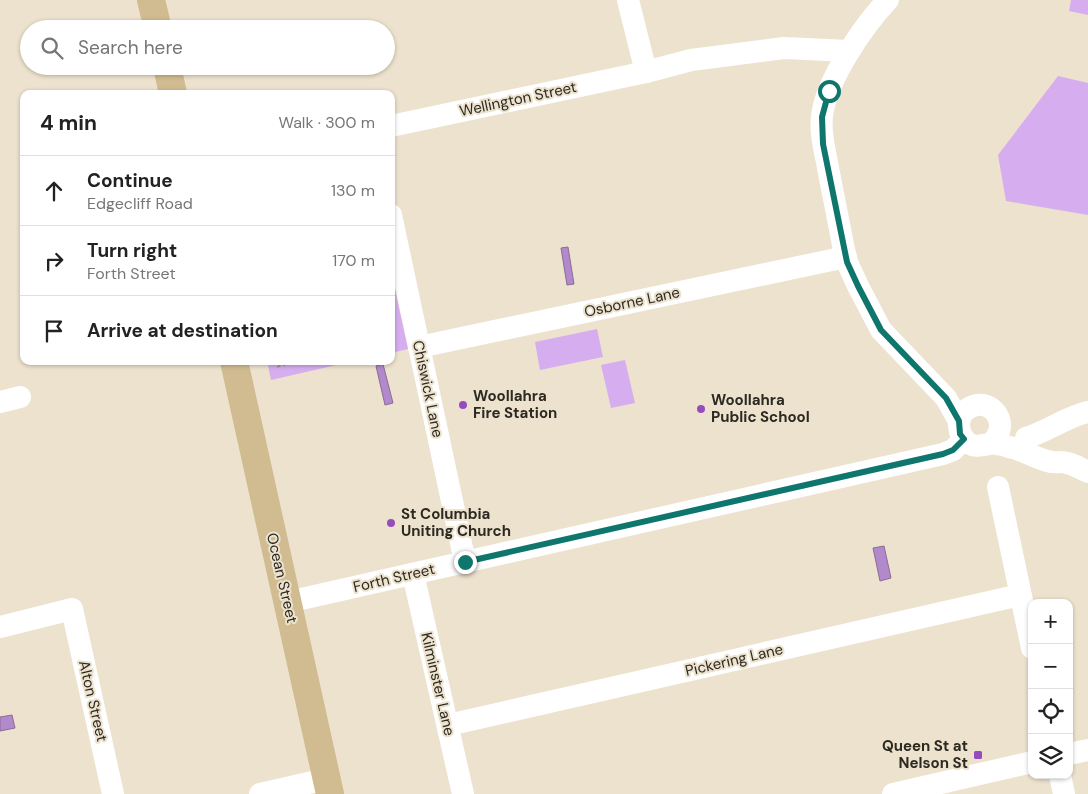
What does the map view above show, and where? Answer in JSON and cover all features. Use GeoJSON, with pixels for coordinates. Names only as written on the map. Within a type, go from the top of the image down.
{"type":"FeatureCollection","features":[{"type":"Feature","properties":{"kind":"main road"},"geometry":{"type":"LineString","coordinates":[[151,0],[156,20]]}},
{"type":"Feature","properties":{"kind":"main road"},"geometry":{"type":"LineString","coordinates":[[169,75],[172,90]]}},
{"type":"Feature","properties":{"kind":"main road","name":"Ocean Street"},"geometry":{"type":"LineString","coordinates":[[235,365],[328,786]]}},
{"type":"Feature","properties":{"kind":"street"},"geometry":{"type":"LineString","coordinates":[[628,0],[646,72]]}},
{"type":"Feature","properties":{"kind":"street"},"geometry":{"type":"LineString","coordinates":[[888,0],[865,27],[849,51],[829,91],[822,117],[823,144],[846,257],[858,286],[881,330],[946,398],[962,430],[976,446],[995,436],[1026,438],[1059,452],[1066,462]]}},
{"type":"Feature","properties":{"kind":"street","name":"Wellington Street"},"geometry":{"type":"LineString","coordinates":[[395,125],[646,72],[691,60],[784,48],[849,51]]}},
{"type":"Feature","properties":{"kind":"street","name":"Chiswick Lane"},"geometry":{"type":"LineString","coordinates":[[395,234],[465,562]]}},
{"type":"Feature","properties":{"kind":"street","name":"Osborne Lane"},"geometry":{"type":"LineString","coordinates":[[419,347],[846,257]]}},
{"type":"Feature","properties":{"kind":"street"},"geometry":{"type":"LineString","coordinates":[[868,303],[957,390],[977,405],[992,409],[997,414],[995,436]]}},
{"type":"Feature","properties":{"kind":"street"},"geometry":{"type":"LineString","coordinates":[[962,430],[966,410],[977,405]]}},
{"type":"Feature","properties":{"kind":"street"},"geometry":{"type":"LineString","coordinates":[[1026,438],[1044,432],[1075,415],[1088,412]]}},
{"type":"Feature","properties":{"kind":"street","name":"Forth Street"},"geometry":{"type":"LineString","coordinates":[[288,602],[943,454],[953,450],[962,430]]}},
{"type":"Feature","properties":{"kind":"street"},"geometry":{"type":"LineString","coordinates":[[995,436],[1011,447],[1052,462],[1066,462],[1088,472]]}},
{"type":"Feature","properties":{"kind":"street"},"geometry":{"type":"LineString","coordinates":[[998,487],[1031,644]]}},
{"type":"Feature","properties":{"kind":"street","name":"Kilminster Lane"},"geometry":{"type":"LineString","coordinates":[[413,574],[463,794]]}},
{"type":"Feature","properties":{"kind":"street","name":"Pickering Lane"},"geometry":{"type":"LineString","coordinates":[[448,725],[1020,595]]}},
{"type":"Feature","properties":{"kind":"street","name":"Alton Street"},"geometry":{"type":"LineString","coordinates":[[0,626],[72,609],[114,794]]}},
{"type":"Feature","properties":{"kind":"street"},"geometry":{"type":"LineString","coordinates":[[1073,753],[1088,750]]}},
{"type":"Feature","properties":{"kind":"street"},"geometry":{"type":"LineString","coordinates":[[896,794],[1028,763]]}},
{"type":"Feature","properties":{"kind":"street"},"geometry":{"type":"LineString","coordinates":[[1061,779],[1064,794]]}},
{"type":"Feature","properties":{"kind":"street"},"geometry":{"type":"LineString","coordinates":[[260,794],[328,786]]}},
{"type":"Feature","properties":{"kind":"shaded area"},"geometry":{"type":"Polygon","coordinates":[[[1071,0],[1088,0],[1088,15],[1069,11],[1071,0]]]}},
{"type":"Feature","properties":{"kind":"shaded area"},"geometry":{"type":"Polygon","coordinates":[[[1058,76],[1088,83],[1088,215],[1006,201],[998,155],[1058,76]]]}},
{"type":"Feature","properties":{"kind":"shaded area"},"geometry":{"type":"Polygon","coordinates":[[[568,247],[574,284],[567,285],[561,248],[568,247]]]}},
{"type":"Feature","properties":{"kind":"shaded area"},"geometry":{"type":"Polygon","coordinates":[[[395,289],[408,349],[395,352],[395,289]]]}},
{"type":"Feature","properties":{"kind":"shaded area"},"geometry":{"type":"Polygon","coordinates":[[[597,329],[603,357],[540,370],[535,342],[597,329]]]}},
{"type":"Feature","properties":{"kind":"shaded area"},"geometry":{"type":"Polygon","coordinates":[[[625,360],[635,403],[611,408],[601,365],[625,360]]]}},
{"type":"Feature","properties":{"kind":"shaded area"},"geometry":{"type":"Polygon","coordinates":[[[268,365],[337,365],[271,380],[268,365]]]}},
{"type":"Feature","properties":{"kind":"shaded area"},"geometry":{"type":"Polygon","coordinates":[[[383,365],[393,403],[385,405],[376,366],[383,365]]]}},
{"type":"Feature","properties":{"kind":"shaded area"},"geometry":{"type":"Polygon","coordinates":[[[884,546],[891,578],[880,581],[873,548],[884,546]]]}},
{"type":"Feature","properties":{"kind":"shaded area"},"geometry":{"type":"Polygon","coordinates":[[[12,715],[15,728],[0,731],[0,717],[12,715]]]}},
{"type":"Feature","properties":{"kind":"place","name":"Woollahra Fire Station"},"geometry":{"type":"Point","coordinates":[463,405]}},
{"type":"Feature","properties":{"kind":"place","name":"Woollahra Public School"},"geometry":{"type":"Point","coordinates":[701,409]}},
{"type":"Feature","properties":{"kind":"place","name":"St Columbia Uniting Church"},"geometry":{"type":"Point","coordinates":[391,523]}},
{"type":"Feature","properties":{"kind":"place","name":"Queen St at Nelson St"},"geometry":{"type":"Point","coordinates":[978,755]}},
{"type":"Feature","properties":{"kind":"route"},"geometry":{"type":"LineString","coordinates":[[465,562],[943,454],[953,450],[964,439],[960,434],[959,421],[946,398],[881,330],[847,262],[823,144],[822,117],[829,91]]}}]}
